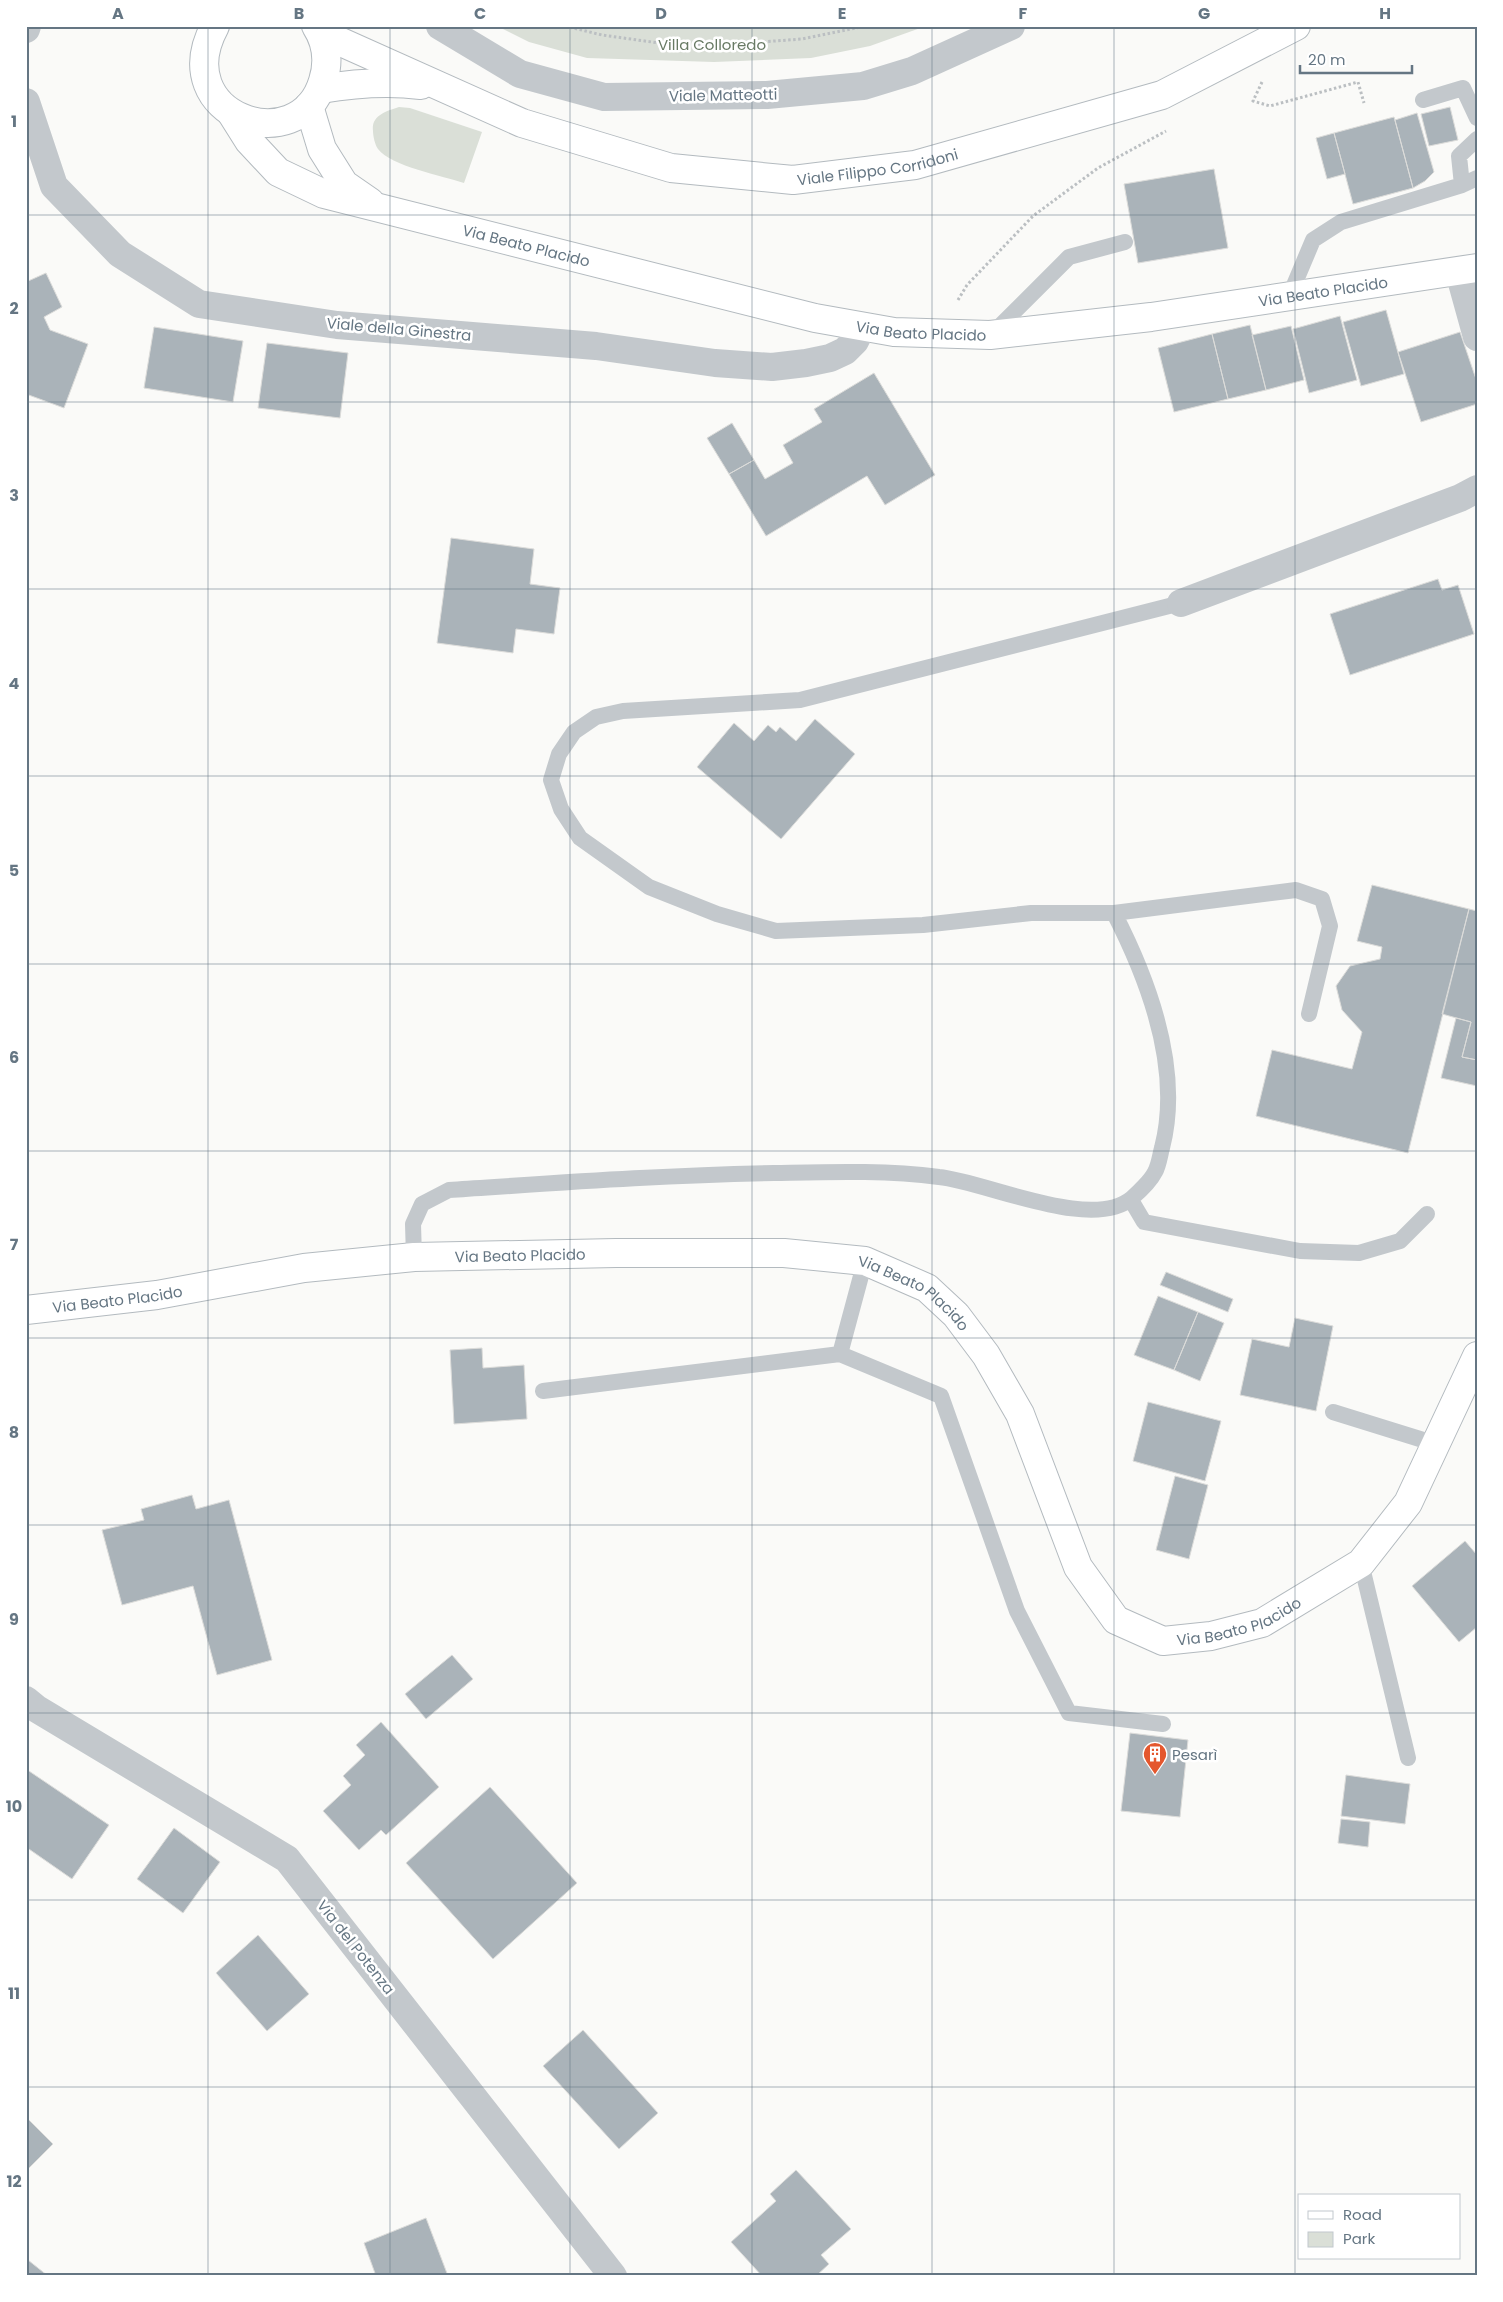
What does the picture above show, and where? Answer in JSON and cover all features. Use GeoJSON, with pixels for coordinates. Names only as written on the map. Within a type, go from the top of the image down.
{"type":"FeatureCollection","features":[{"type":"Feature","properties":{"kind":"main road"},"geometry":{"type":"LineString","coordinates":[[215,26],[207,42],[204,62],[207,83],[217,100],[232,114],[251,122],[272,123],[292,118],[315,98],[327,71],[327,52],[318,30]]}},
{"type":"Feature","properties":{"kind":"main road","name":"Viale Filippo Corridoni"},"geometry":{"type":"LineString","coordinates":[[318,30],[522,123],[672,168],[793,180],[915,165],[1162,95],[1296,26]]}},
{"type":"Feature","properties":{"kind":"main road","name":"Viale Filippo Corridoni"},"geometry":{"type":"LineString","coordinates":[[315,98],[358,83],[392,82],[447,89]]}},
{"type":"Feature","properties":{"kind":"main road","name":"Via Beato Placido"},"geometry":{"type":"LineString","coordinates":[[315,98],[322,149],[344,184],[375,206]]}},
{"type":"Feature","properties":{"kind":"main road","name":"Via Beato Placido"},"geometry":{"type":"LineString","coordinates":[[232,114],[249,141],[278,172],[324,194],[815,318],[862,328],[930,334],[990,336],[1151,317],[1468,270]]}},
{"type":"Feature","properties":{"kind":"main road","name":"Via Beato Placido"},"geometry":{"type":"LineString","coordinates":[[26,1310],[157,1295],[304,1268],[414,1257],[616,1253],[784,1253],[865,1261],[927,1288],[956,1315],[986,1355],[1020,1414],[1078,1567],[1116,1620],[1163,1641],[1210,1636],[1262,1623],[1361,1563],[1408,1503],[1477,1356]]}},
{"type":"Feature","properties":{"kind":"street","name":"Viale Matteotti"},"geometry":{"type":"LineString","coordinates":[[440,26],[520,74],[604,97],[767,95],[864,86],[912,71],[1011,26]]}},
{"type":"Feature","properties":{"kind":"street","name":"Viale della Ginestra"},"geometry":{"type":"LineString","coordinates":[[26,102],[54,186],[120,254],[199,304],[337,325],[596,346],[715,363],[772,367],[830,358],[845,351],[855,341],[862,328]]}},
{"type":"Feature","properties":{"kind":"street"},"geometry":{"type":"LineString","coordinates":[[1468,270],[1477,336]]}},
{"type":"Feature","properties":{"kind":"street"},"geometry":{"type":"LineString","coordinates":[[1181,603],[1460,498],[1477,489]]}},
{"type":"Feature","properties":{"kind":"street","name":"Via del Potenza"},"geometry":{"type":"LineString","coordinates":[[26,1700],[288,1859],[613,2276]]}},
{"type":"Feature","properties":{"kind":"lane"},"geometry":{"type":"LineString","coordinates":[[1423,100],[1463,88],[1477,118]]}},
{"type":"Feature","properties":{"kind":"lane"},"geometry":{"type":"LineString","coordinates":[[1462,185],[1459,156],[1477,139]]}},
{"type":"Feature","properties":{"kind":"lane"},"geometry":{"type":"LineString","coordinates":[[1289,297],[1313,240],[1341,222],[1462,185],[1477,178]]}},
{"type":"Feature","properties":{"kind":"lane"},"geometry":{"type":"LineString","coordinates":[[990,336],[1069,257],[1125,242]]}},
{"type":"Feature","properties":{"kind":"lane"},"geometry":{"type":"LineString","coordinates":[[1181,603],[800,700],[623,711],[596,717],[574,732],[559,754],[551,780],[560,810],[580,838],[649,887],[717,914],[776,932],[924,925],[1031,914],[1114,913],[1296,890],[1322,899],[1330,926],[1309,1014]]}},
{"type":"Feature","properties":{"kind":"lane"},"geometry":{"type":"LineString","coordinates":[[414,1257],[413,1224],[422,1204],[449,1190],[713,1174],[859,1171],[941,1177],[1069,1209],[1106,1210],[1131,1200],[1155,1172],[1167,1128],[1166,1064],[1154,1008],[1128,940],[1114,913]]}},
{"type":"Feature","properties":{"kind":"lane"},"geometry":{"type":"LineString","coordinates":[[1131,1200],[1144,1222],[1300,1251],[1359,1253],[1400,1241],[1427,1214]]}},
{"type":"Feature","properties":{"kind":"lane"},"geometry":{"type":"LineString","coordinates":[[840,1354],[865,1261]]}},
{"type":"Feature","properties":{"kind":"lane"},"geometry":{"type":"LineString","coordinates":[[543,1391],[840,1354],[941,1396],[1017,1611],[1069,1713],[1163,1724]]}},
{"type":"Feature","properties":{"kind":"lane"},"geometry":{"type":"LineString","coordinates":[[1334,1412],[1436,1444]]}},
{"type":"Feature","properties":{"kind":"lane"},"geometry":{"type":"LineString","coordinates":[[1361,1563],[1408,1758]]}},
{"type":"Feature","properties":{"kind":"path"},"geometry":{"type":"LineString","coordinates":[[565,26],[602,35],[666,44],[734,44],[802,39],[866,26]]}},
{"type":"Feature","properties":{"kind":"path"},"geometry":{"type":"LineString","coordinates":[[1256,81],[1265,77],[1253,101],[1270,106],[1358,82],[1364,103]]}},
{"type":"Feature","properties":{"kind":"path"},"geometry":{"type":"LineString","coordinates":[[954,334],[951,313],[967,285],[1033,216],[1098,168],[1173,127]]}},
{"type":"Feature","properties":{"kind":"green space","name":"Villa Colloredo"},"geometry":{"type":"Polygon","coordinates":[[[497,26],[926,26],[870,46],[811,58],[714,62],[587,58],[529,42],[497,26]]]}},
{"type":"Feature","properties":{"kind":"green space"},"geometry":{"type":"Polygon","coordinates":[[[399,107],[410,108],[482,132],[464,183],[405,165],[384,155],[378,149],[373,135],[373,126],[377,117],[399,107]]]}},
{"type":"Feature","properties":{"kind":"building"},"geometry":{"type":"Polygon","coordinates":[[[1450,107],[1458,140],[1429,146],[1421,114],[1450,107]]]}},
{"type":"Feature","properties":{"kind":"building"},"geometry":{"type":"Polygon","coordinates":[[[1417,113],[1434,172],[1425,181],[1413,188],[1395,120],[1417,113]]]}},
{"type":"Feature","properties":{"kind":"building"},"geometry":{"type":"Polygon","coordinates":[[[1394,117],[1413,188],[1353,204],[1334,133],[1394,117]]]}},
{"type":"Feature","properties":{"kind":"building"},"geometry":{"type":"Polygon","coordinates":[[[1334,133],[1345,174],[1327,179],[1316,138],[1334,133]]]}},
{"type":"Feature","properties":{"kind":"building"},"geometry":{"type":"Polygon","coordinates":[[[1214,169],[1228,248],[1138,263],[1124,184],[1214,169]]]}},
{"type":"Feature","properties":{"kind":"building"},"geometry":{"type":"Polygon","coordinates":[[[46,273],[62,307],[44,317],[50,330],[88,344],[64,408],[26,394],[26,282],[46,273]]]}},
{"type":"Feature","properties":{"kind":"building"},"geometry":{"type":"Polygon","coordinates":[[[1386,310],[1404,374],[1361,386],[1343,322],[1386,310]]]}},
{"type":"Feature","properties":{"kind":"building"},"geometry":{"type":"Polygon","coordinates":[[[1340,316],[1357,380],[1309,393],[1293,329],[1340,316]]]}},
{"type":"Feature","properties":{"kind":"building"},"geometry":{"type":"Polygon","coordinates":[[[1250,325],[1266,390],[1228,399],[1212,334],[1250,325]]]}},
{"type":"Feature","properties":{"kind":"building"},"geometry":{"type":"Polygon","coordinates":[[[1291,326],[1304,380],[1266,390],[1252,335],[1291,326]]]}},
{"type":"Feature","properties":{"kind":"building"},"geometry":{"type":"Polygon","coordinates":[[[154,327],[243,341],[233,402],[144,388],[154,327]]]}},
{"type":"Feature","properties":{"kind":"building"},"geometry":{"type":"Polygon","coordinates":[[[1460,332],[1477,382],[1477,404],[1421,422],[1398,352],[1460,332]]]}},
{"type":"Feature","properties":{"kind":"building"},"geometry":{"type":"Polygon","coordinates":[[[1212,334],[1228,399],[1174,412],[1158,348],[1212,334]]]}},
{"type":"Feature","properties":{"kind":"building"},"geometry":{"type":"Polygon","coordinates":[[[267,343],[348,353],[340,418],[258,408],[267,343]]]}},
{"type":"Feature","properties":{"kind":"building"},"geometry":{"type":"Polygon","coordinates":[[[874,373],[935,475],[885,505],[867,476],[766,536],[729,474],[754,460],[765,479],[793,463],[783,445],[822,422],[814,409],[874,373]]]}},
{"type":"Feature","properties":{"kind":"building"},"geometry":{"type":"Polygon","coordinates":[[[732,423],[754,460],[729,474],[707,438],[732,423]]]}},
{"type":"Feature","properties":{"kind":"building"},"geometry":{"type":"Polygon","coordinates":[[[451,538],[534,549],[530,584],[560,588],[554,634],[516,629],[513,653],[437,643],[451,538]]]}},
{"type":"Feature","properties":{"kind":"building"},"geometry":{"type":"Polygon","coordinates":[[[1438,579],[1442,590],[1458,585],[1474,634],[1350,675],[1330,614],[1438,579]]]}},
{"type":"Feature","properties":{"kind":"building"},"geometry":{"type":"Polygon","coordinates":[[[815,719],[855,754],[781,839],[697,767],[734,723],[754,741],[768,725],[776,732],[780,727],[796,741],[815,719]]]}},
{"type":"Feature","properties":{"kind":"building"},"geometry":{"type":"Polygon","coordinates":[[[1372,885],[1469,909],[1408,1153],[1256,1116],[1272,1050],[1352,1069],[1362,1032],[1342,1010],[1336,986],[1350,966],[1380,959],[1382,947],[1357,941],[1372,885]]]}},
{"type":"Feature","properties":{"kind":"building"},"geometry":{"type":"Polygon","coordinates":[[[1469,909],[1477,911],[1477,1060],[1462,1057],[1471,1022],[1442,1014],[1469,909]]]}},
{"type":"Feature","properties":{"kind":"building"},"geometry":{"type":"Polygon","coordinates":[[[1456,1018],[1471,1022],[1462,1057],[1477,1060],[1477,1086],[1441,1078],[1456,1018]]]}},
{"type":"Feature","properties":{"kind":"building"},"geometry":{"type":"Polygon","coordinates":[[[1166,1272],[1233,1299],[1228,1312],[1160,1285],[1166,1272]]]}},
{"type":"Feature","properties":{"kind":"building"},"geometry":{"type":"Polygon","coordinates":[[[1158,1296],[1198,1312],[1174,1370],[1134,1355],[1158,1296]]]}},
{"type":"Feature","properties":{"kind":"building"},"geometry":{"type":"Polygon","coordinates":[[[1198,1312],[1224,1323],[1200,1381],[1174,1370],[1198,1312]]]}},
{"type":"Feature","properties":{"kind":"building"},"geometry":{"type":"Polygon","coordinates":[[[1295,1318],[1333,1326],[1316,1411],[1240,1395],[1252,1339],[1289,1347],[1295,1318]]]}},
{"type":"Feature","properties":{"kind":"building"},"geometry":{"type":"Polygon","coordinates":[[[482,1348],[483,1368],[524,1365],[527,1419],[454,1424],[450,1350],[482,1348]]]}},
{"type":"Feature","properties":{"kind":"building"},"geometry":{"type":"Polygon","coordinates":[[[1148,1402],[1221,1421],[1205,1481],[1133,1461],[1148,1402]]]}},
{"type":"Feature","properties":{"kind":"building"},"geometry":{"type":"Polygon","coordinates":[[[1175,1476],[1208,1485],[1189,1559],[1156,1550],[1175,1476]]]}},
{"type":"Feature","properties":{"kind":"building"},"geometry":{"type":"Polygon","coordinates":[[[192,1495],[196,1509],[229,1500],[272,1660],[217,1675],[193,1586],[122,1605],[102,1530],[144,1520],[141,1509],[192,1495]]]}},
{"type":"Feature","properties":{"kind":"building"},"geometry":{"type":"Polygon","coordinates":[[[1465,1541],[1477,1555],[1477,1627],[1459,1642],[1412,1586],[1465,1541]]]}},
{"type":"Feature","properties":{"kind":"building"},"geometry":{"type":"Polygon","coordinates":[[[452,1655],[473,1679],[426,1719],[405,1694],[452,1655]]]}},
{"type":"Feature","properties":{"kind":"building"},"geometry":{"type":"Polygon","coordinates":[[[381,1722],[439,1787],[386,1835],[381,1830],[359,1850],[323,1811],[351,1785],[343,1776],[365,1755],[356,1745],[381,1722]]]}},
{"type":"Feature","properties":{"kind":"building","name":"Pesarì"},"geometry":{"type":"Polygon","coordinates":[[[1130,1733],[1188,1740],[1180,1817],[1121,1811],[1130,1733]]]}},
{"type":"Feature","properties":{"kind":"building"},"geometry":{"type":"Polygon","coordinates":[[[26,1769],[109,1825],[72,1879],[26,1847],[26,1769]]]}},
{"type":"Feature","properties":{"kind":"building"},"geometry":{"type":"Polygon","coordinates":[[[1346,1775],[1410,1784],[1405,1824],[1341,1816],[1346,1775]]]}},
{"type":"Feature","properties":{"kind":"building"},"geometry":{"type":"Polygon","coordinates":[[[490,1787],[577,1883],[493,1959],[406,1863],[490,1787]]]}},
{"type":"Feature","properties":{"kind":"building"},"geometry":{"type":"Polygon","coordinates":[[[1341,1819],[1370,1822],[1368,1847],[1338,1843],[1341,1819]]]}},
{"type":"Feature","properties":{"kind":"building"},"geometry":{"type":"Polygon","coordinates":[[[174,1828],[220,1862],[183,1913],[137,1879],[174,1828]]]}},
{"type":"Feature","properties":{"kind":"building"},"geometry":{"type":"Polygon","coordinates":[[[258,1935],[309,1994],[267,2031],[216,1973],[258,1935]]]}},
{"type":"Feature","properties":{"kind":"building"},"geometry":{"type":"Polygon","coordinates":[[[583,2030],[658,2113],[619,2149],[543,2066],[583,2030]]]}},
{"type":"Feature","properties":{"kind":"building"},"geometry":{"type":"Polygon","coordinates":[[[26,2117],[53,2144],[26,2171],[26,2117]]]}},
{"type":"Feature","properties":{"kind":"building"},"geometry":{"type":"Polygon","coordinates":[[[796,2170],[851,2229],[821,2255],[829,2264],[816,2276],[762,2276],[731,2242],[776,2201],[770,2194],[796,2170]]]}},
{"type":"Feature","properties":{"kind":"building"},"geometry":{"type":"Polygon","coordinates":[[[426,2218],[448,2276],[376,2276],[364,2243],[426,2218]]]}},
{"type":"Feature","properties":{"kind":"building"},"geometry":{"type":"Polygon","coordinates":[[[28,2260],[48,2276],[26,2276],[26,2263],[28,2260]]]}},
{"type":"Feature","properties":{"kind":"place","name":"Pesarì"},"geometry":{"type":"Point","coordinates":[1155,1775]}}]}
